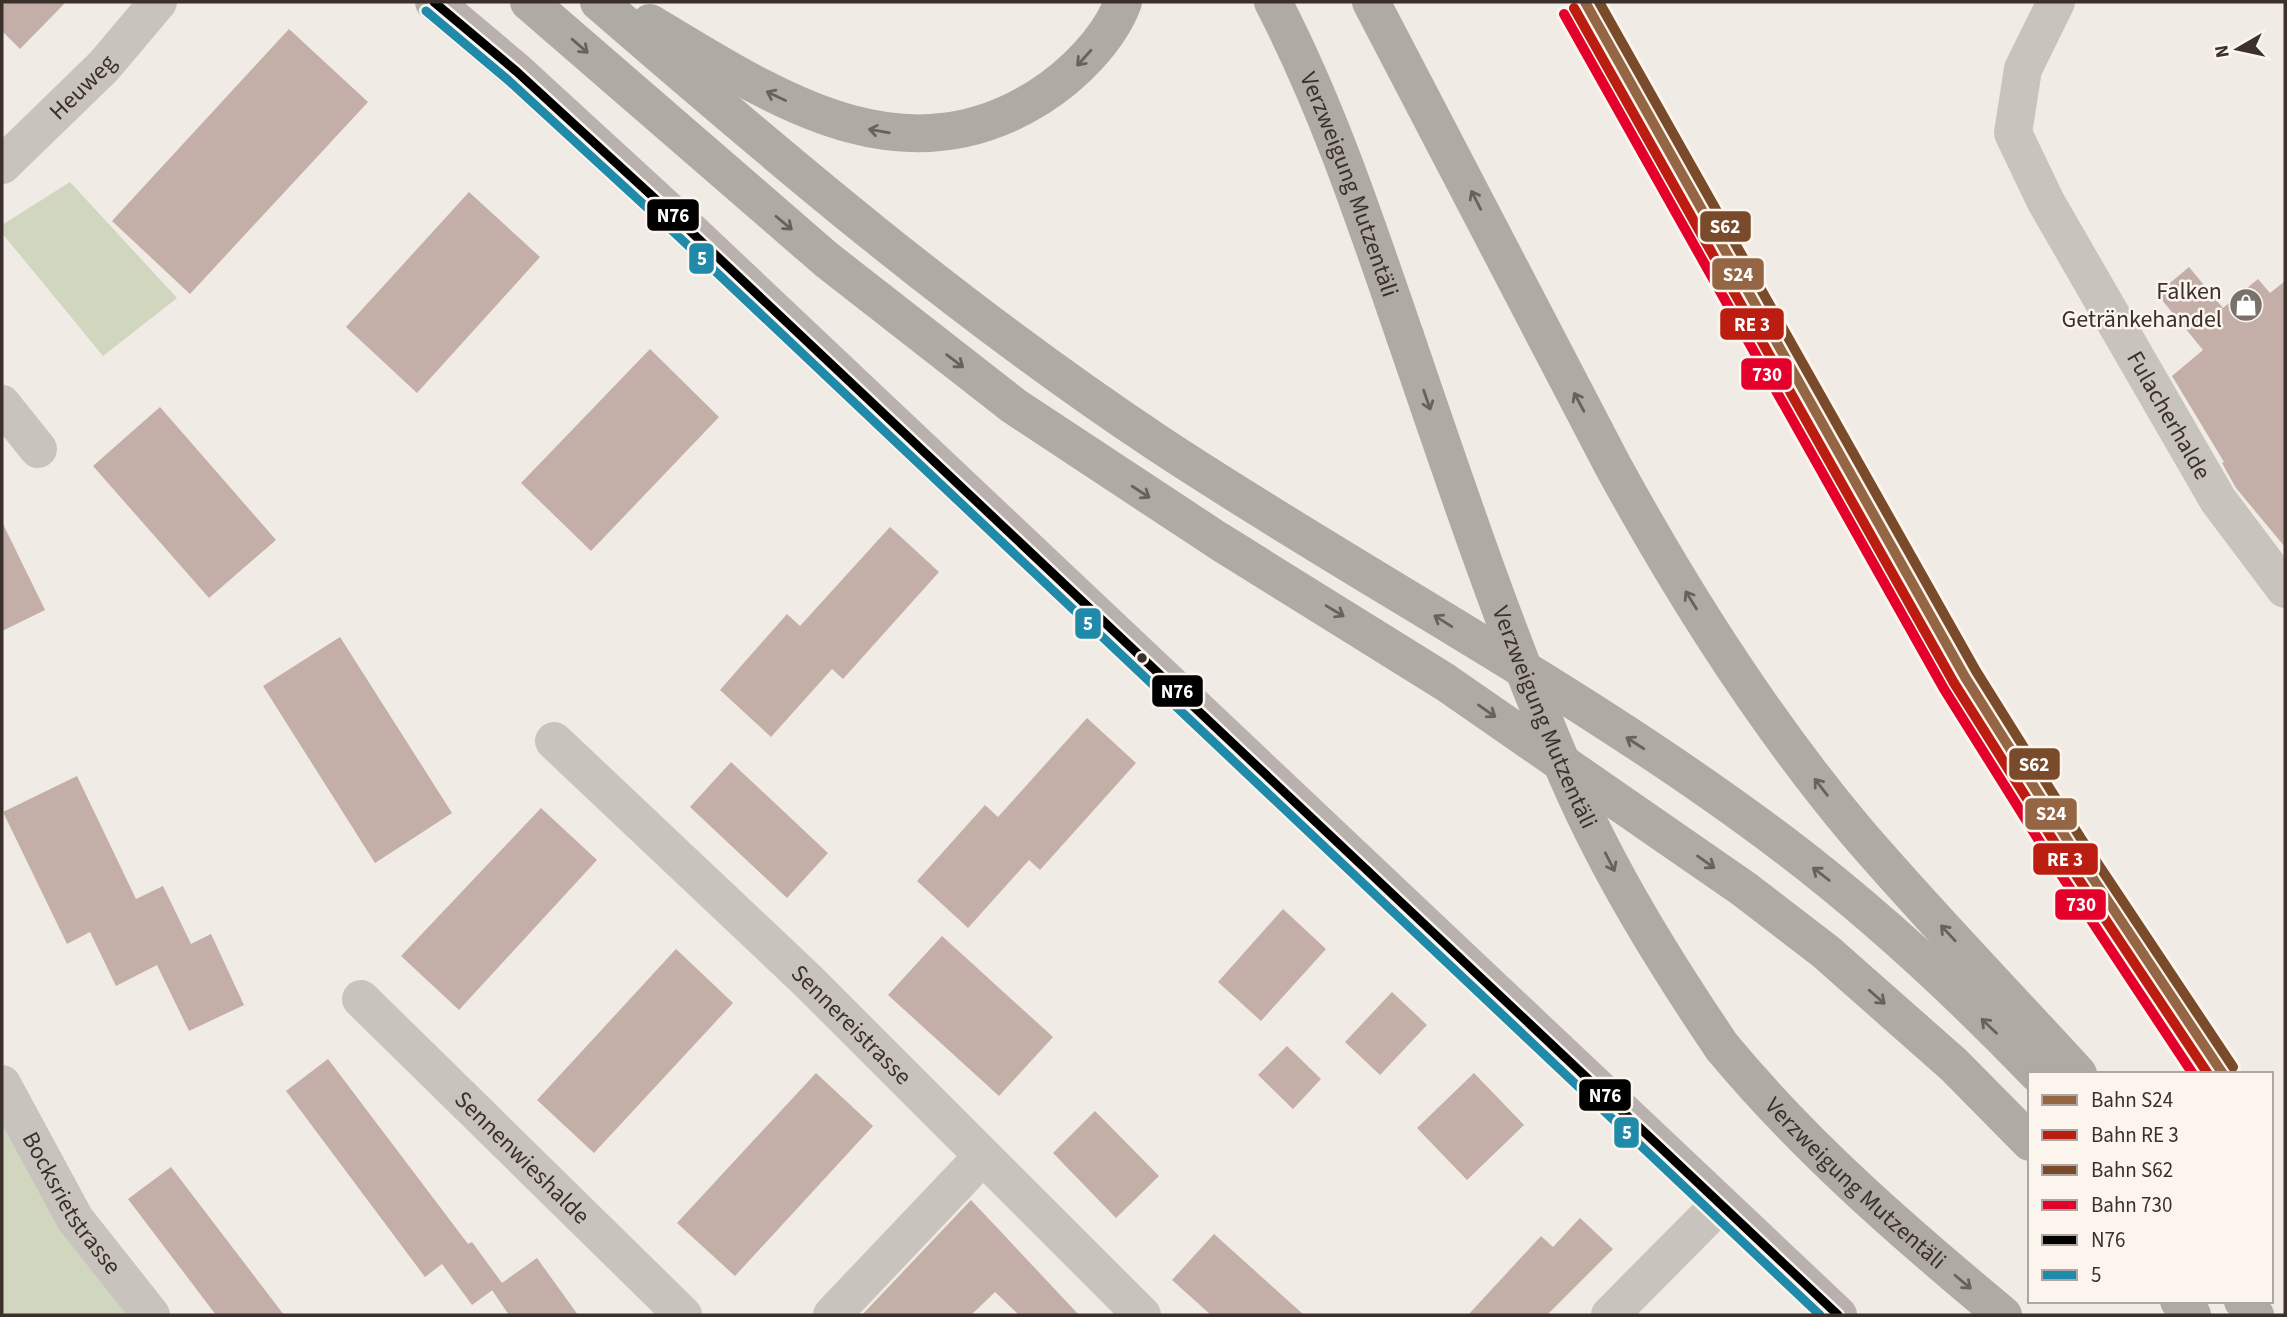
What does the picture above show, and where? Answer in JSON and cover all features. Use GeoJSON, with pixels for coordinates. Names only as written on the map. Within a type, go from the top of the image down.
{"type":"FeatureCollection","features":[{"type":"Feature","properties":{"kind":"highway"},"geometry":{"type":"LineString","coordinates":[[529,2],[827,260],[1014,406],[1217,540],[1446,682],[1744,889],[1826,952],[1954,1065],[2028,1140]]}},
{"type":"Feature","properties":{"kind":"highway"},"geometry":{"type":"LineString","coordinates":[[599,2],[856,222],[1055,373],[1180,457],[1677,770],[1782,843],[1875,917],[2036,1072]]}},
{"type":"Feature","properties":{"kind":"highway"},"geometry":{"type":"LineString","coordinates":[[614,2],[762,89],[800,107],[835,121],[911,135],[935,134],[985,122],[1029,103],[1071,72],[1109,28],[1123,2]]}},
{"type":"Feature","properties":{"kind":"highway","name":"Verzweigung Mutzentäli"},"geometry":{"type":"LineString","coordinates":[[1273,2],[1305,67],[1331,131],[1505,620],[1569,781],[1657,950],[1722,1046],[1768,1102],[1826,1162],[1896,1226],[2003,1315]]}},
{"type":"Feature","properties":{"kind":"highway"},"geometry":{"type":"LineString","coordinates":[[1371,2],[1650,534],[1733,665],[1856,831],[2076,1072]]}},
{"type":"Feature","properties":{"kind":"main road"},"geometry":{"type":"LineString","coordinates":[[434,2],[516,71],[687,228],[1838,1315]]}},
{"type":"Feature","properties":{"kind":"street","name":"Heuweg"},"geometry":{"type":"LineString","coordinates":[[2,165],[104,66],[158,2]]}},
{"type":"Feature","properties":{"kind":"street","name":"Fulacherhalde"},"geometry":{"type":"LineString","coordinates":[[2056,2],[2022,69],[2012,132],[2046,202],[2218,500],[2285,589]]}},
{"type":"Feature","properties":{"kind":"street"},"geometry":{"type":"LineString","coordinates":[[2,404],[38,449]]}},
{"type":"Feature","properties":{"kind":"street","name":"Sennereistrasse"},"geometry":{"type":"LineString","coordinates":[[554,741],[807,980],[1142,1315]]}},
{"type":"Feature","properties":{"kind":"street","name":"Sennenwieshalde"},"geometry":{"type":"LineString","coordinates":[[361,999],[683,1315]]}},
{"type":"Feature","properties":{"kind":"street","name":"Bocksrietstrasse"},"geometry":{"type":"LineString","coordinates":[[3,1089],[75,1219],[151,1315]]}},
{"type":"Feature","properties":{"kind":"street"},"geometry":{"type":"LineString","coordinates":[[832,1315],[982,1157]]}},
{"type":"Feature","properties":{"kind":"street"},"geometry":{"type":"LineString","coordinates":[[1610,1315],[1720,1203]]}},
{"type":"Feature","properties":{"kind":"green space"},"geometry":{"type":"Polygon","coordinates":[[[70,182],[177,298],[103,356],[2,233],[2,225],[70,182]]]}},
{"type":"Feature","properties":{"kind":"green space"},"geometry":{"type":"Polygon","coordinates":[[[2,1092],[151,1315],[2,1315],[2,1092]]]}},
{"type":"Feature","properties":{"kind":"building"},"geometry":{"type":"Polygon","coordinates":[[[2,2],[66,2],[20,49],[2,31],[2,2]]]}},
{"type":"Feature","properties":{"kind":"building"},"geometry":{"type":"Polygon","coordinates":[[[289,29],[368,102],[190,294],[112,221],[289,29]]]}},
{"type":"Feature","properties":{"kind":"building"},"geometry":{"type":"Polygon","coordinates":[[[469,192],[540,257],[417,393],[346,327],[469,192]]]}},
{"type":"Feature","properties":{"kind":"building"},"geometry":{"type":"Polygon","coordinates":[[[2189,267],[2223,308],[2258,279],[2270,293],[2285,281],[2285,547],[2236,488],[2222,463],[2224,462],[2172,376],[2203,350],[2157,294],[2189,267]]]}},
{"type":"Feature","properties":{"kind":"building"},"geometry":{"type":"Polygon","coordinates":[[[650,349],[719,417],[591,551],[521,483],[650,349]]]}},
{"type":"Feature","properties":{"kind":"building"},"geometry":{"type":"Polygon","coordinates":[[[160,407],[276,540],[209,598],[93,466],[160,407]]]}},
{"type":"Feature","properties":{"kind":"building"},"geometry":{"type":"Polygon","coordinates":[[[2,522],[45,610],[2,631],[2,522]]]}},
{"type":"Feature","properties":{"kind":"building"},"geometry":{"type":"Polygon","coordinates":[[[890,527],[939,572],[843,679],[832,669],[771,737],[720,690],[787,614],[800,626],[890,527]]]}},
{"type":"Feature","properties":{"kind":"building"},"geometry":{"type":"Polygon","coordinates":[[[340,637],[452,813],[375,863],[263,686],[340,637]]]}},
{"type":"Feature","properties":{"kind":"building"},"geometry":{"type":"Polygon","coordinates":[[[1087,718],[1136,763],[1040,870],[1029,860],[968,928],[917,881],[985,805],[998,817],[1087,718]]]}},
{"type":"Feature","properties":{"kind":"building"},"geometry":{"type":"Polygon","coordinates":[[[731,762],[828,853],[787,898],[690,807],[731,762]]]}},
{"type":"Feature","properties":{"kind":"building"},"geometry":{"type":"Polygon","coordinates":[[[77,776],[136,899],[163,886],[191,944],[211,934],[244,1005],[189,1031],[157,965],[116,986],[90,932],[67,944],[3,812],[77,776]]]}},
{"type":"Feature","properties":{"kind":"building"},"geometry":{"type":"Polygon","coordinates":[[[541,808],[597,860],[459,1010],[401,956],[541,808]]]}},
{"type":"Feature","properties":{"kind":"building"},"geometry":{"type":"Polygon","coordinates":[[[1283,909],[1326,949],[1261,1021],[1218,982],[1283,909]]]}},
{"type":"Feature","properties":{"kind":"building"},"geometry":{"type":"Polygon","coordinates":[[[942,936],[1053,1037],[999,1096],[888,995],[942,936]]]}},
{"type":"Feature","properties":{"kind":"building"},"geometry":{"type":"Polygon","coordinates":[[[676,949],[733,1003],[594,1153],[537,1100],[676,949]]]}},
{"type":"Feature","properties":{"kind":"building"},"geometry":{"type":"Polygon","coordinates":[[[1392,992],[1427,1025],[1380,1075],[1345,1042],[1392,992]]]}},
{"type":"Feature","properties":{"kind":"building"},"geometry":{"type":"Polygon","coordinates":[[[1287,1046],[1321,1079],[1293,1109],[1258,1075],[1287,1046]]]}},
{"type":"Feature","properties":{"kind":"building"},"geometry":{"type":"Polygon","coordinates":[[[328,1059],[468,1244],[472,1242],[502,1283],[472,1305],[442,1264],[425,1277],[286,1091],[328,1059]]]}},
{"type":"Feature","properties":{"kind":"building"},"geometry":{"type":"Polygon","coordinates":[[[816,1073],[873,1126],[735,1276],[677,1223],[816,1073]]]}},
{"type":"Feature","properties":{"kind":"building"},"geometry":{"type":"Polygon","coordinates":[[[1474,1073],[1524,1125],[1467,1180],[1417,1128],[1474,1073]]]}},
{"type":"Feature","properties":{"kind":"building"},"geometry":{"type":"Polygon","coordinates":[[[1095,1111],[1159,1176],[1116,1218],[1053,1153],[1095,1111]]]}},
{"type":"Feature","properties":{"kind":"building"},"geometry":{"type":"Polygon","coordinates":[[[171,1167],[284,1315],[216,1315],[128,1199],[171,1167]]]}},
{"type":"Feature","properties":{"kind":"building"},"geometry":{"type":"Polygon","coordinates":[[[971,1200],[1079,1315],[1019,1315],[995,1292],[971,1315],[862,1315],[971,1200]]]}},
{"type":"Feature","properties":{"kind":"building"},"geometry":{"type":"Polygon","coordinates":[[[1580,1218],[1613,1249],[1547,1315],[1468,1315],[1541,1236],[1553,1247],[1580,1218]]]}},
{"type":"Feature","properties":{"kind":"building"},"geometry":{"type":"Polygon","coordinates":[[[1214,1234],[1304,1315],[1211,1315],[1172,1280],[1214,1234]]]}},
{"type":"Feature","properties":{"kind":"building"},"geometry":{"type":"Polygon","coordinates":[[[537,1258],[578,1315],[509,1315],[492,1290],[537,1258]]]}},
{"type":"Feature","properties":{"kind":"rail line","name":"S24"},"geometry":{"type":"LineString","coordinates":[[1585,2],[1965,677],[2070,844],[2222,1072]]}},
{"type":"Feature","properties":{"kind":"rail line","name":"S62"},"geometry":{"type":"LineString","coordinates":[[1599,2],[1976,671],[2080,837],[2233,1067]]}},
{"type":"Feature","properties":{"kind":"rail line","name":"730"},"geometry":{"type":"LineString","coordinates":[[1564,14],[1944,689],[2050,858],[2192,1072]]}},
{"type":"Feature","properties":{"kind":"transit line","name":"N76"},"geometry":{"type":"LineString","coordinates":[[434,2],[516,71],[687,228],[1838,1315]]}},
{"type":"Feature","properties":{"kind":"transit line"},"geometry":{"type":"LineString","coordinates":[[1574,8],[1954,683],[2060,851],[2207,1072]]}},
{"type":"Feature","properties":{"kind":"transit line","name":"5"},"geometry":{"type":"LineString","coordinates":[[426,11],[508,80],[679,237],[1820,1315]]}},
{"type":"Feature","properties":{"kind":"place","name":"Falken Getränkehandel"},"geometry":{"type":"Point","coordinates":[2246,305]}}]}
